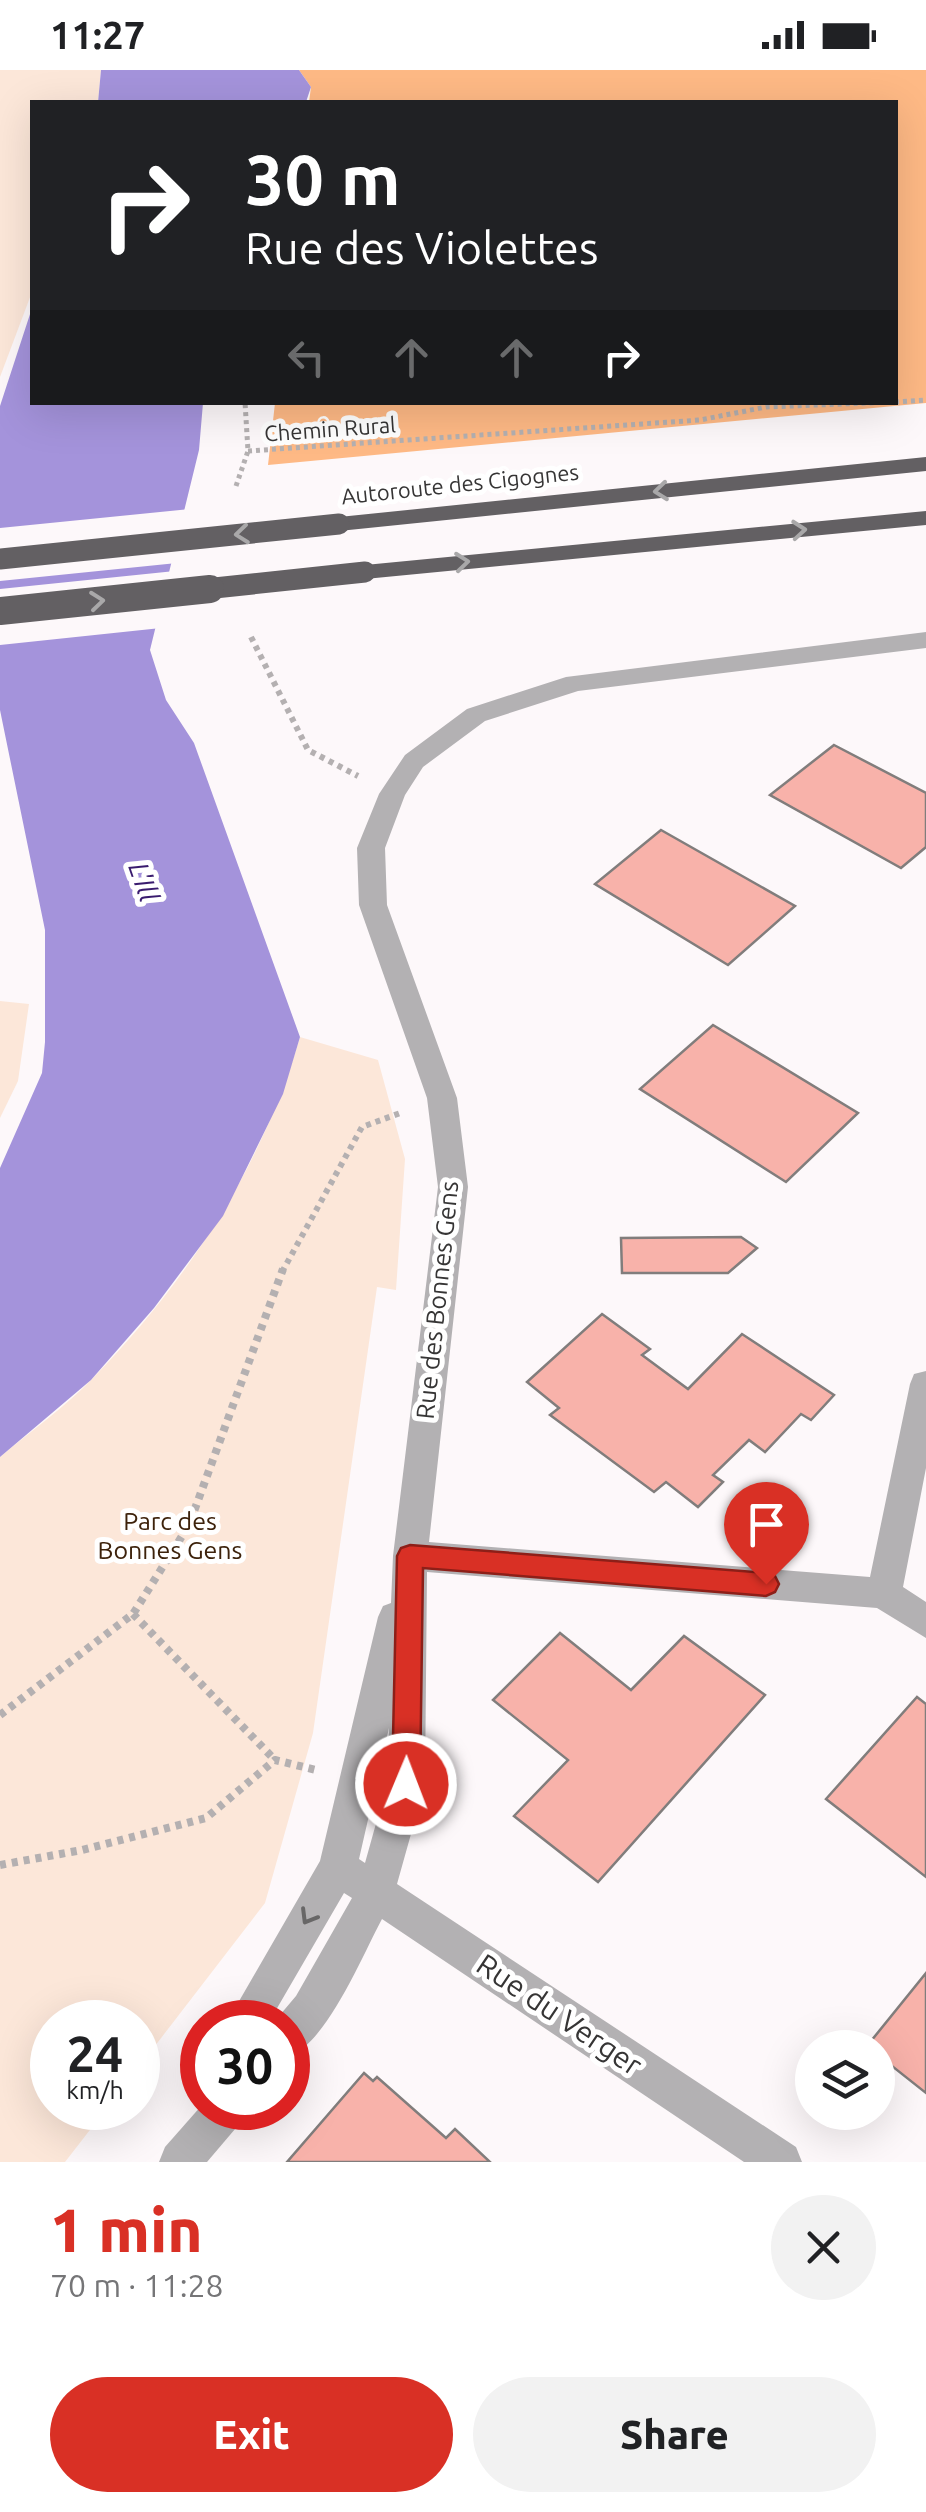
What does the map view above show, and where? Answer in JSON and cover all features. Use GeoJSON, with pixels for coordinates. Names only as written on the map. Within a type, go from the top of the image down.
{"type":"FeatureCollection","features":[{"type":"Feature","properties":{"kind":"highway","name":"Autoroute des Cigognes"},"geometry":{"type":"LineString","coordinates":[[0,559],[926,464]]}},
{"type":"Feature","properties":{"kind":"highway"},"geometry":{"type":"LineString","coordinates":[[0,611],[926,518]]}},
{"type":"Feature","properties":{"kind":"street","name":"Rue des Bonnes Gens"},"geometry":{"type":"LineString","coordinates":[[310,2010],[376,1892],[406,1784],[410,1556],[452,1187],[442,1098],[373,906],[371,848],[392,794],[414,761],[476,715],[575,684],[926,640]]}},
{"type":"Feature","properties":{"kind":"street"},"geometry":{"type":"LineString","coordinates":[[884,1594],[926,1384]]}},
{"type":"Feature","properties":{"kind":"street","name":"Rue des Bonnes Gens"},"geometry":{"type":"LineString","coordinates":[[260,2000],[338,1867],[410,1556]]}},
{"type":"Feature","properties":{"kind":"street"},"geometry":{"type":"LineString","coordinates":[[410,1556],[884,1594],[926,1622]]}},
{"type":"Feature","properties":{"kind":"street","name":"Rue du Verger"},"geometry":{"type":"LineString","coordinates":[[338,1867],[781,2162]]}},
{"type":"Feature","properties":{"kind":"street"},"geometry":{"type":"LineString","coordinates":[[172,2162],[189,2130]]}},
{"type":"Feature","properties":{"kind":"street"},"geometry":{"type":"LineString","coordinates":[[180,2162],[208,2130]]}},
{"type":"Feature","properties":{"kind":"path","name":"Chemin Rural"},"geometry":{"type":"LineString","coordinates":[[898,402],[926,400]]}},
{"type":"Feature","properties":{"kind":"path"},"geometry":{"type":"LineString","coordinates":[[236,486],[248,451],[245,405]]}},
{"type":"Feature","properties":{"kind":"path","name":"Chemin Rural"},"geometry":{"type":"LineString","coordinates":[[248,451],[700,420],[766,407],[817,405]]}},
{"type":"Feature","properties":{"kind":"path"},"geometry":{"type":"LineString","coordinates":[[251,637],[308,750],[392,794]]}},
{"type":"Feature","properties":{"kind":"path"},"geometry":{"type":"LineString","coordinates":[[0,1715],[133,1614],[188,1525],[288,1252],[362,1128],[442,1098]]}},
{"type":"Feature","properties":{"kind":"path"},"geometry":{"type":"LineString","coordinates":[[133,1614],[274,1760],[358,1780]]}},
{"type":"Feature","properties":{"kind":"path"},"geometry":{"type":"LineString","coordinates":[[0,1865],[82,1850],[206,1818],[274,1760]]}},
{"type":"Feature","properties":{"kind":"green space"},"geometry":{"type":"Polygon","coordinates":[[[0,70],[101,70],[98,100],[30,100],[30,297],[0,377],[0,70]]]}},
{"type":"Feature","properties":{"kind":"green space"},"geometry":{"type":"Polygon","coordinates":[[[0,1001],[29,1004],[18,1081],[0,1118],[0,1001]]]}},
{"type":"Feature","properties":{"kind":"green space","name":"Parc des Bonnes Gens"},"geometry":{"type":"Polygon","coordinates":[[[300,1037],[378,1060],[405,1159],[396,1290],[377,1287],[313,1733],[265,1903],[190,2000],[180,2000],[180,2013],[160,2039],[160,2000],[30,2000],[30,2130],[90,2130],[65,2162],[0,2162],[0,1457],[93,1378],[160,1302],[243,1177],[284,1085],[300,1037]]]}},
{"type":"Feature","properties":{"kind":"shaded area"},"geometry":{"type":"Polygon","coordinates":[[[299,70],[926,70],[926,403],[268,465],[275,405],[898,405],[898,100],[309,100],[311,87],[299,70]]]}},
{"type":"Feature","properties":{"kind":"water"},"geometry":{"type":"Polygon","coordinates":[[[101,70],[299,70],[311,87],[307,100],[98,100],[101,70]]]}},
{"type":"Feature","properties":{"kind":"water","name":"L'Ill"},"geometry":{"type":"Polygon","coordinates":[[[30,314],[30,405],[203,405],[199,450],[150,650],[166,700],[194,743],[300,1037],[283,1094],[223,1216],[154,1308],[91,1380],[0,1457],[0,1168],[42,1073],[45,930],[0,710],[0,406],[30,314]]]}},
{"type":"Feature","properties":{"kind":"pier"},"geometry":{"type":"Polygon","coordinates":[[[190,509],[177,563],[0,581],[0,528],[190,509]]]}},
{"type":"Feature","properties":{"kind":"pier"},"geometry":{"type":"Polygon","coordinates":[[[175,571],[161,628],[0,645],[0,589],[175,571]]]}},
{"type":"Feature","properties":{"kind":"building"},"geometry":{"type":"Polygon","coordinates":[[[834,745],[926,793],[926,847],[901,868],[770,795],[834,745]]]}},
{"type":"Feature","properties":{"kind":"building"},"geometry":{"type":"Polygon","coordinates":[[[661,830],[795,906],[728,965],[595,884],[661,830]]]}},
{"type":"Feature","properties":{"kind":"building"},"geometry":{"type":"Polygon","coordinates":[[[713,1025],[858,1113],[786,1182],[640,1089],[713,1025]]]}},
{"type":"Feature","properties":{"kind":"building"},"geometry":{"type":"Polygon","coordinates":[[[741,1237],[757,1248],[728,1273],[622,1273],[621,1238],[741,1237]]]}},
{"type":"Feature","properties":{"kind":"building"},"geometry":{"type":"Polygon","coordinates":[[[602,1314],[650,1349],[642,1355],[688,1389],[742,1334],[834,1395],[811,1420],[801,1414],[765,1452],[749,1440],[713,1475],[723,1482],[698,1507],[666,1482],[654,1492],[550,1415],[559,1408],[527,1382],[602,1314]]]}},
{"type":"Feature","properties":{"kind":"building"},"geometry":{"type":"Polygon","coordinates":[[[560,1633],[631,1690],[684,1636],[765,1695],[598,1882],[514,1816],[568,1760],[493,1700],[560,1633]]]}},
{"type":"Feature","properties":{"kind":"building"},"geometry":{"type":"Polygon","coordinates":[[[917,1697],[926,1704],[926,1877],[826,1799],[917,1697]]]}},
{"type":"Feature","properties":{"kind":"building"},"geometry":{"type":"Polygon","coordinates":[[[926,1973],[926,2093],[895,2068],[895,2030],[880,2030],[926,1973]]]}},
{"type":"Feature","properties":{"kind":"building"},"geometry":{"type":"Polygon","coordinates":[[[364,2073],[373,2081],[377,2077],[446,2138],[455,2129],[490,2162],[287,2162],[364,2073]]]}},
{"type":"Feature","properties":{"kind":"route"},"geometry":{"type":"LineString","coordinates":[[406,1784],[410,1556],[766,1584]]}}]}
